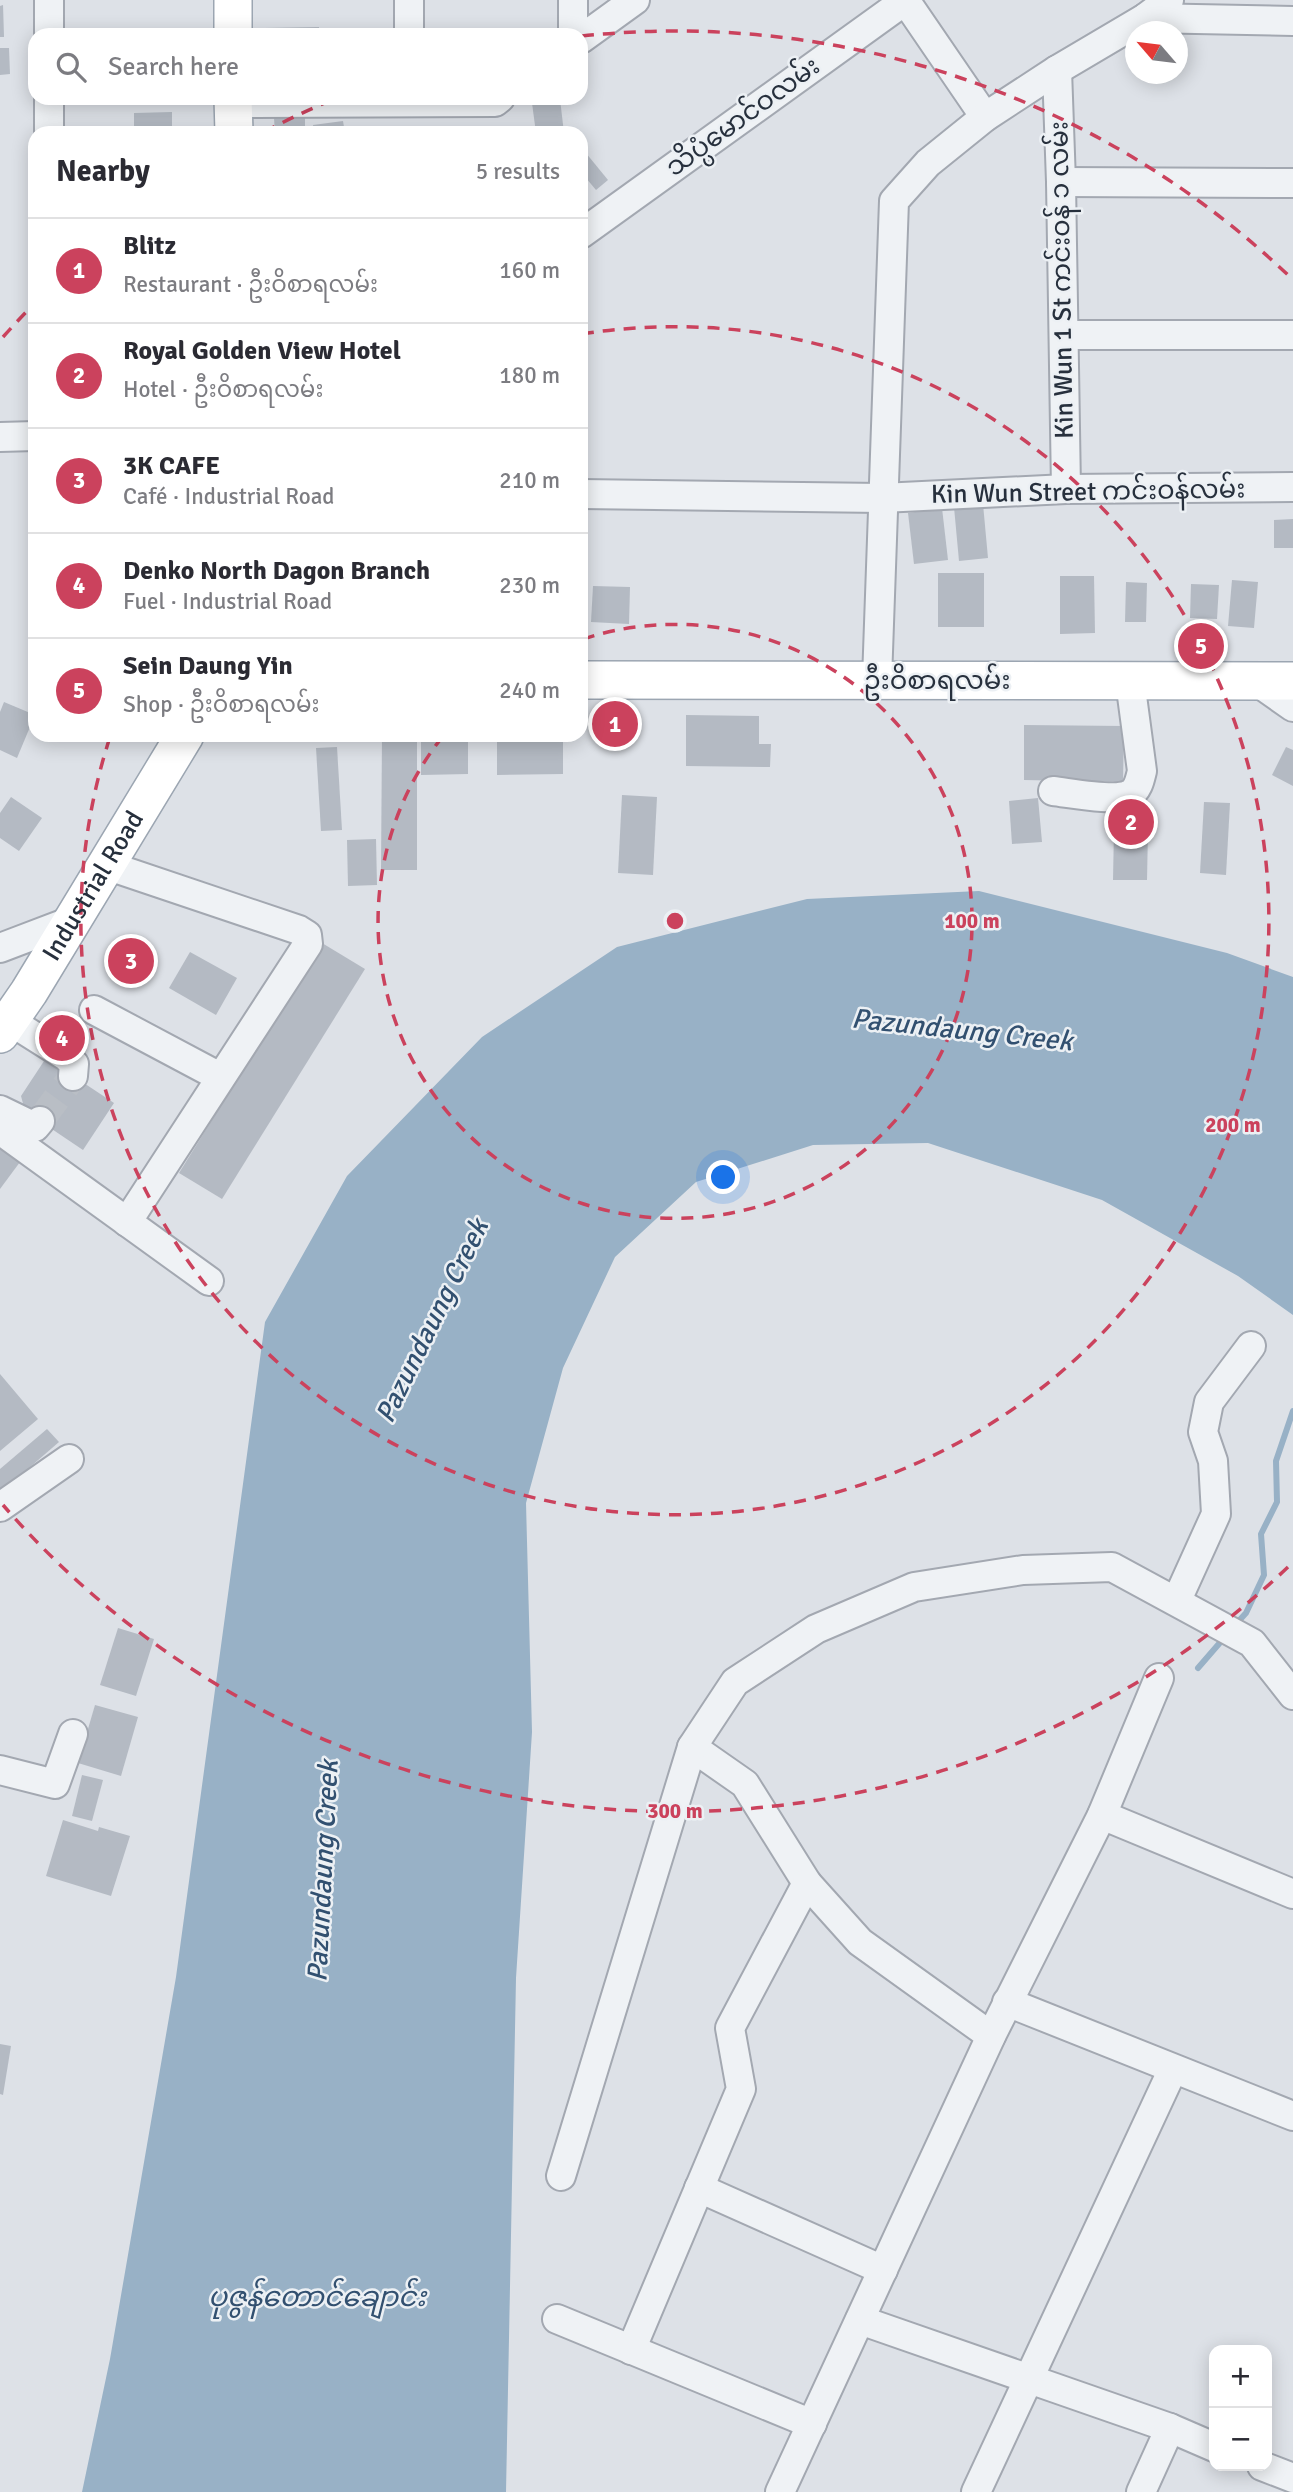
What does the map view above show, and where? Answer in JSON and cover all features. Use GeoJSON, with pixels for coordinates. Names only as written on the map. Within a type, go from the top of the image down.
{"type":"FeatureCollection","features":[{"type":"Feature","properties":{"kind":"main road"},"geometry":{"type":"LineString","coordinates":[[233,0],[233,28]]}},
{"type":"Feature","properties":{"kind":"main road","name":"ဦးဝိစာရလမ်း"},"geometry":{"type":"LineString","coordinates":[[588,680],[1293,681]]}},
{"type":"Feature","properties":{"kind":"main road","name":"Industrial Road"},"geometry":{"type":"LineString","coordinates":[[9,1011],[71,921],[181,742]]}},
{"type":"Feature","properties":{"kind":"street"},"geometry":{"type":"LineString","coordinates":[[49,0],[49,28]]}},
{"type":"Feature","properties":{"kind":"street"},"geometry":{"type":"LineString","coordinates":[[409,0],[409,28]]}},
{"type":"Feature","properties":{"kind":"street"},"geometry":{"type":"LineString","coordinates":[[573,0],[573,28]]}},
{"type":"Feature","properties":{"kind":"street"},"geometry":{"type":"LineString","coordinates":[[588,34],[635,0]]}},
{"type":"Feature","properties":{"kind":"street"},"geometry":{"type":"LineString","coordinates":[[906,0],[985,117]]}},
{"type":"Feature","properties":{"kind":"street","name":"သိပ္ပံမောင်ဝလမ်း"},"geometry":{"type":"LineString","coordinates":[[588,229],[906,0]]}},
{"type":"Feature","properties":{"kind":"street"},"geometry":{"type":"LineString","coordinates":[[877,680],[894,201],[928,163],[985,117],[1169,0]]}},
{"type":"Feature","properties":{"kind":"street"},"geometry":{"type":"LineString","coordinates":[[1144,18],[1293,21]]}},
{"type":"Feature","properties":{"kind":"street","name":"Kin Wun 1 St ကင်းဝန် ၁ လမ်း"},"geometry":{"type":"LineString","coordinates":[[1057,70],[1066,489]]}},
{"type":"Feature","properties":{"kind":"street"},"geometry":{"type":"LineString","coordinates":[[49,105],[49,126]]}},
{"type":"Feature","properties":{"kind":"street"},"geometry":{"type":"LineString","coordinates":[[234,111],[322,105]]}},
{"type":"Feature","properties":{"kind":"street"},"geometry":{"type":"LineString","coordinates":[[1061,182],[1293,183]]}},
{"type":"Feature","properties":{"kind":"street"},"geometry":{"type":"LineString","coordinates":[[1064,335],[1293,335]]}},
{"type":"Feature","properties":{"kind":"street"},"geometry":{"type":"LineString","coordinates":[[1,443],[28,437]]}},
{"type":"Feature","properties":{"kind":"street","name":"Kin Wun Street ကင်းဝန်လမ်း"},"geometry":{"type":"LineString","coordinates":[[588,494],[883,498],[1066,489],[1293,487]]}},
{"type":"Feature","properties":{"kind":"street"},"geometry":{"type":"LineString","coordinates":[[1053,791],[1120,797],[1132,794],[1142,771],[1130,681]]}},
{"type":"Feature","properties":{"kind":"street"},"geometry":{"type":"LineString","coordinates":[[1256,681],[1293,707]]}},
{"type":"Feature","properties":{"kind":"street"},"geometry":{"type":"LineString","coordinates":[[106,865],[299,930],[307,935],[309,944],[127,1222]]}},
{"type":"Feature","properties":{"kind":"street"},"geometry":{"type":"LineString","coordinates":[[0,948],[71,921]]}},
{"type":"Feature","properties":{"kind":"street"},"geometry":{"type":"LineString","coordinates":[[94,1010],[220,1077]]}},
{"type":"Feature","properties":{"kind":"street"},"geometry":{"type":"LineString","coordinates":[[9,1011],[74,1064],[73,1076]]}},
{"type":"Feature","properties":{"kind":"street"},"geometry":{"type":"LineString","coordinates":[[0,1110],[35,1127],[40,1121]]}},
{"type":"Feature","properties":{"kind":"street"},"geometry":{"type":"LineString","coordinates":[[0,1130],[209,1281]]}},
{"type":"Feature","properties":{"kind":"street"},"geometry":{"type":"LineString","coordinates":[[1177,1601],[1216,1514],[1213,1461],[1203,1432],[1209,1402],[1251,1346]]}},
{"type":"Feature","properties":{"kind":"street"},"geometry":{"type":"LineString","coordinates":[[0,1507],[69,1459]]}},
{"type":"Feature","properties":{"kind":"street"},"geometry":{"type":"LineString","coordinates":[[561,2176],[692,1747],[735,1682],[816,1629],[914,1587],[1023,1570],[1112,1567],[1252,1643],[1293,1695]]}},
{"type":"Feature","properties":{"kind":"street"},"geometry":{"type":"LineString","coordinates":[[780,2492],[990,2036],[1102,1815],[1158,1678]]}},
{"type":"Feature","properties":{"kind":"street"},"geometry":{"type":"LineString","coordinates":[[0,1770],[55,1784],[73,1734]]}},
{"type":"Feature","properties":{"kind":"street"},"geometry":{"type":"LineString","coordinates":[[692,1747],[745,1784],[807,1883],[860,1942],[990,2036]]}},
{"type":"Feature","properties":{"kind":"street"},"geometry":{"type":"LineString","coordinates":[[1102,1815],[1293,1894]]}},
{"type":"Feature","properties":{"kind":"street"},"geometry":{"type":"LineString","coordinates":[[631,2350],[741,2089],[730,2028],[807,1883]]}},
{"type":"Feature","properties":{"kind":"street"},"geometry":{"type":"LineString","coordinates":[[1007,2002],[1293,2116]]}},
{"type":"Feature","properties":{"kind":"street"},"geometry":{"type":"LineString","coordinates":[[976,2492],[1172,2069]]}},
{"type":"Feature","properties":{"kind":"street"},"geometry":{"type":"LineString","coordinates":[[699,2188],[883,2270]]}},
{"type":"Feature","properties":{"kind":"street"},"geometry":{"type":"LineString","coordinates":[[557,2319],[813,2424]]}},
{"type":"Feature","properties":{"kind":"street"},"geometry":{"type":"LineString","coordinates":[[860,2320],[1209,2444]]}},
{"type":"Feature","properties":{"kind":"street"},"geometry":{"type":"LineString","coordinates":[[1141,2492],[1170,2428]]}},
{"type":"Feature","properties":{"kind":"street"},"geometry":{"type":"LineString","coordinates":[[1272,2470],[1293,2479]]}},
{"type":"Feature","properties":{"kind":"water","name":"ပုဇွန်တောင်ချောင်း"},"geometry":{"type":"Polygon","coordinates":[[[979,891],[1227,953],[1293,977],[1293,1315],[1238,1276],[1102,1200],[928,1143],[813,1145],[696,1182],[615,1257],[563,1368],[526,1503],[532,1732],[516,1978],[506,2492],[82,2492],[110,2359],[176,1977],[265,1322],[347,1176],[482,1037],[617,947],[807,899],[979,891]]]}},
{"type":"Feature","properties":{"kind":"building"},"geometry":{"type":"Polygon","coordinates":[[[3,5],[4,37],[0,37],[0,6],[3,5]]]}},
{"type":"Feature","properties":{"kind":"building"},"geometry":{"type":"Polygon","coordinates":[[[0,48],[9,48],[10,74],[0,75],[0,48]]]}},
{"type":"Feature","properties":{"kind":"building"},"geometry":{"type":"Polygon","coordinates":[[[532,105],[561,105],[563,126],[535,126],[532,105]]]}},
{"type":"Feature","properties":{"kind":"building"},"geometry":{"type":"Polygon","coordinates":[[[172,112],[172,126],[134,126],[134,113],[172,112]]]}},
{"type":"Feature","properties":{"kind":"building"},"geometry":{"type":"Polygon","coordinates":[[[305,116],[305,126],[275,126],[274,118],[305,116]]]}},
{"type":"Feature","properties":{"kind":"building"},"geometry":{"type":"Polygon","coordinates":[[[343,121],[344,126],[313,126],[343,121]]]}},
{"type":"Feature","properties":{"kind":"building"},"geometry":{"type":"Polygon","coordinates":[[[588,156],[608,180],[596,190],[588,180],[588,156]]]}},
{"type":"Feature","properties":{"kind":"building"},"geometry":{"type":"Polygon","coordinates":[[[983,504],[988,558],[959,561],[954,507],[983,504]]]}},
{"type":"Feature","properties":{"kind":"building"},"geometry":{"type":"Polygon","coordinates":[[[942,508],[948,560],[914,564],[908,513],[942,508]]]}},
{"type":"Feature","properties":{"kind":"building"},"geometry":{"type":"Polygon","coordinates":[[[1293,519],[1293,548],[1274,548],[1274,520],[1293,519]]]}},
{"type":"Feature","properties":{"kind":"building"},"geometry":{"type":"Polygon","coordinates":[[[938,573],[984,573],[984,627],[938,627],[938,573]]]}},
{"type":"Feature","properties":{"kind":"building"},"geometry":{"type":"Polygon","coordinates":[[[1060,576],[1094,576],[1095,633],[1060,634],[1060,576]]]}},
{"type":"Feature","properties":{"kind":"building"},"geometry":{"type":"Polygon","coordinates":[[[1232,580],[1258,582],[1254,628],[1228,626],[1232,580]]]}},
{"type":"Feature","properties":{"kind":"building"},"geometry":{"type":"Polygon","coordinates":[[[1126,582],[1147,583],[1146,622],[1125,622],[1126,582]]]}},
{"type":"Feature","properties":{"kind":"building"},"geometry":{"type":"Polygon","coordinates":[[[1191,584],[1219,585],[1217,619],[1190,618],[1191,584]]]}},
{"type":"Feature","properties":{"kind":"building"},"geometry":{"type":"Polygon","coordinates":[[[593,586],[630,587],[629,624],[591,622],[593,586]]]}},
{"type":"Feature","properties":{"kind":"building"},"geometry":{"type":"Polygon","coordinates":[[[4,702],[28,712],[28,732],[17,758],[0,750],[0,712],[4,702]]]}},
{"type":"Feature","properties":{"kind":"building"},"geometry":{"type":"Polygon","coordinates":[[[686,715],[759,716],[759,744],[771,744],[770,767],[686,766],[686,715]]]}},
{"type":"Feature","properties":{"kind":"building"},"geometry":{"type":"Polygon","coordinates":[[[1024,725],[1124,726],[1123,782],[1024,780],[1024,725]]]}},
{"type":"Feature","properties":{"kind":"building"},"geometry":{"type":"Polygon","coordinates":[[[382,742],[417,742],[417,870],[381,870],[382,742]]]}},
{"type":"Feature","properties":{"kind":"building"},"geometry":{"type":"Polygon","coordinates":[[[421,742],[468,742],[468,774],[421,775],[421,742]]]}},
{"type":"Feature","properties":{"kind":"building"},"geometry":{"type":"Polygon","coordinates":[[[497,742],[563,742],[563,774],[497,775],[497,742]]]}},
{"type":"Feature","properties":{"kind":"building"},"geometry":{"type":"Polygon","coordinates":[[[337,747],[342,830],[321,831],[316,748],[337,747]]]}},
{"type":"Feature","properties":{"kind":"building"},"geometry":{"type":"Polygon","coordinates":[[[1286,747],[1293,750],[1293,786],[1272,775],[1286,747]]]}},
{"type":"Feature","properties":{"kind":"building"},"geometry":{"type":"Polygon","coordinates":[[[622,795],[657,797],[653,875],[618,873],[622,795]]]}},
{"type":"Feature","properties":{"kind":"building"},"geometry":{"type":"Polygon","coordinates":[[[11,797],[42,818],[19,851],[0,838],[0,813],[11,797]]]}},
{"type":"Feature","properties":{"kind":"building"},"geometry":{"type":"Polygon","coordinates":[[[1038,798],[1042,842],[1012,844],[1009,801],[1038,798]]]}},
{"type":"Feature","properties":{"kind":"building"},"geometry":{"type":"Polygon","coordinates":[[[1204,802],[1230,803],[1226,875],[1200,873],[1204,802]]]}},
{"type":"Feature","properties":{"kind":"building"},"geometry":{"type":"Polygon","coordinates":[[[1114,829],[1148,830],[1147,880],[1113,880],[1114,829]]]}},
{"type":"Feature","properties":{"kind":"building"},"geometry":{"type":"Polygon","coordinates":[[[376,839],[377,885],[348,886],[347,840],[376,839]]]}},
{"type":"Feature","properties":{"kind":"building"},"geometry":{"type":"Polygon","coordinates":[[[322,943],[365,969],[222,1199],[179,1173],[322,943]]]}},
{"type":"Feature","properties":{"kind":"building"},"geometry":{"type":"Polygon","coordinates":[[[190,952],[237,978],[216,1015],[169,988],[190,952]]]}},
{"type":"Feature","properties":{"kind":"building"},"geometry":{"type":"Polygon","coordinates":[[[46,1058],[114,1103],[83,1150],[25,1111],[21,1096],[46,1058]]]}},
{"type":"Feature","properties":{"kind":"building"},"geometry":{"type":"Polygon","coordinates":[[[0,1147],[20,1162],[0,1189],[0,1147]]]}},
{"type":"Feature","properties":{"kind":"building"},"geometry":{"type":"Polygon","coordinates":[[[0,1374],[38,1419],[0,1451],[0,1374]]]}},
{"type":"Feature","properties":{"kind":"building"},"geometry":{"type":"Polygon","coordinates":[[[47,1429],[59,1442],[0,1493],[0,1469],[47,1429]]]}},
{"type":"Feature","properties":{"kind":"building"},"geometry":{"type":"Polygon","coordinates":[[[118,1628],[154,1639],[136,1696],[100,1685],[118,1628]]]}},
{"type":"Feature","properties":{"kind":"building"},"geometry":{"type":"Polygon","coordinates":[[[95,1705],[138,1717],[121,1776],[78,1763],[95,1705]]]}},
{"type":"Feature","properties":{"kind":"building"},"geometry":{"type":"Polygon","coordinates":[[[82,1775],[103,1780],[92,1821],[72,1816],[82,1775]]]}},
{"type":"Feature","properties":{"kind":"building"},"geometry":{"type":"Polygon","coordinates":[[[63,1820],[98,1831],[99,1827],[130,1836],[111,1896],[46,1876],[63,1820]]]}},
{"type":"Feature","properties":{"kind":"building"},"geometry":{"type":"Polygon","coordinates":[[[0,2044],[11,2046],[3,2095],[0,2094],[0,2044]]]}},
{"type":"Feature","properties":{"kind":"waterway"},"geometry":{"type":"LineString","coordinates":[[1236,1624],[1246,1613],[1264,1575],[1261,1534],[1277,1502],[1276,1461],[1293,1411]]}},
{"type":"Feature","properties":{"kind":"waterway"},"geometry":{"type":"LineString","coordinates":[[1198,1668],[1224,1638]]}},
{"type":"Feature","properties":{"kind":"tunnel"},"geometry":{"type":"LineString","coordinates":[[40,1121],[73,1076]]}},
{"type":"Feature","properties":{"kind":"place","name":"Sein Daung Yin"},"geometry":{"type":"Point","coordinates":[1201,646]}},
{"type":"Feature","properties":{"kind":"place","name":"Blitz"},"geometry":{"type":"Point","coordinates":[615,724]}},
{"type":"Feature","properties":{"kind":"place","name":"Royal Golden View Hotel"},"geometry":{"type":"Point","coordinates":[1131,822]}},
{"type":"Feature","properties":{"kind":"place","name":"3K CAFE"},"geometry":{"type":"Point","coordinates":[131,961]}},
{"type":"Feature","properties":{"kind":"place","name":"Denko North Dagon Branch"},"geometry":{"type":"Point","coordinates":[62,1038]}},
{"type":"Feature","properties":{"kind":"water label","name":"Pazundaung Creek"},"geometry":{"type":"Point","coordinates":[962,1030]}},
{"type":"Feature","properties":{"kind":"water label","name":"Pazundaung Creek"},"geometry":{"type":"Point","coordinates":[432,1321]}},
{"type":"Feature","properties":{"kind":"water label","name":"Pazundaung Creek"},"geometry":{"type":"Point","coordinates":[323,1871]}}]}
